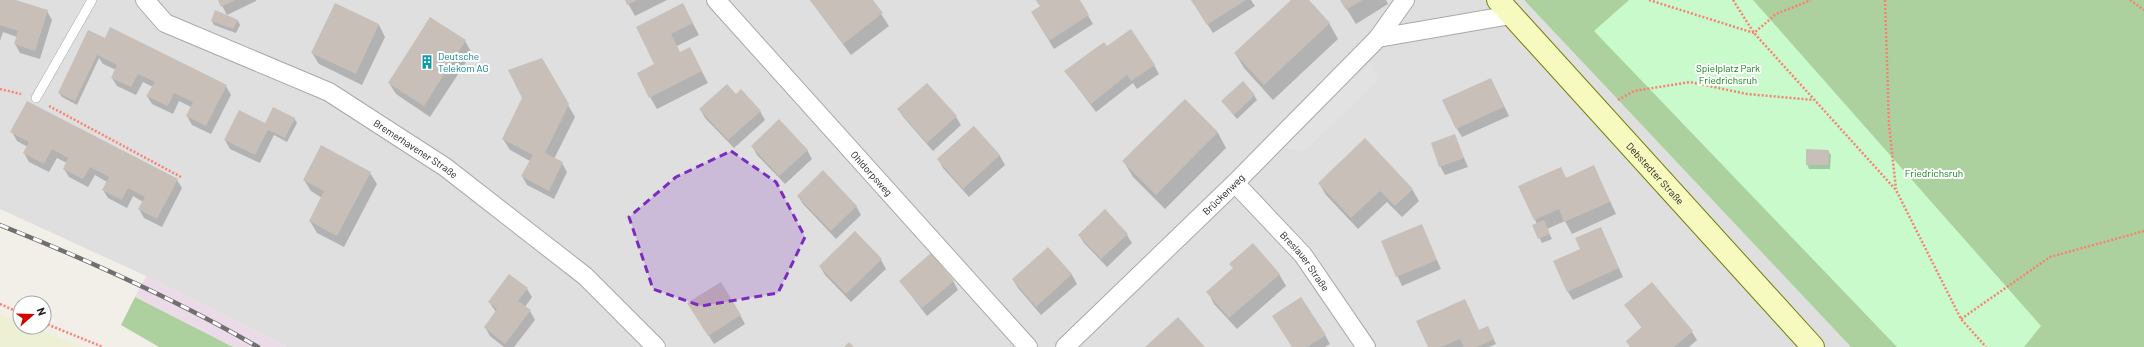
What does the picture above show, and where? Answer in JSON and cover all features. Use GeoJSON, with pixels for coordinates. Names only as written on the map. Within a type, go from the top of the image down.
{"type":"FeatureCollection","features":[{"type":"Feature","properties":{"kind":"main road","name":"Debstedter Straße"},"geometry":{"type":"LineString","coordinates":[[1504,8],[1813,347]]}},
{"type":"Feature","properties":{"kind":"street","name":"Bremerhavener Straße"},"geometry":{"type":"LineString","coordinates":[[145,0],[165,23],[329,92],[445,166],[585,276],[656,347]]}},
{"type":"Feature","properties":{"kind":"street","name":"Ohldorpsweg"},"geometry":{"type":"LineString","coordinates":[[716,0],[1028,347]]}},
{"type":"Feature","properties":{"kind":"street","name":"Brückenweg"},"geometry":{"type":"LineString","coordinates":[[1065,347],[1235,183],[1378,38],[1405,0]]}},
{"type":"Feature","properties":{"kind":"street"},"geometry":{"type":"LineString","coordinates":[[1378,38],[1504,8]]}},
{"type":"Feature","properties":{"kind":"street","name":"Breslauer Straße"},"geometry":{"type":"LineString","coordinates":[[1235,183],[1303,255],[1366,347]]}},
{"type":"Feature","properties":{"kind":"lane"},"geometry":{"type":"LineString","coordinates":[[36,98],[92,0]]}},
{"type":"Feature","properties":{"kind":"path"},"geometry":{"type":"LineString","coordinates":[[1649,0],[1754,33]]}},
{"type":"Feature","properties":{"kind":"path"},"geometry":{"type":"LineString","coordinates":[[1733,0],[1754,33],[1896,190],[1961,319],[1986,347]]}},
{"type":"Feature","properties":{"kind":"path"},"geometry":{"type":"LineString","coordinates":[[1754,33],[1776,14],[1811,0]]}},
{"type":"Feature","properties":{"kind":"path"},"geometry":{"type":"LineString","coordinates":[[1885,0],[1889,125],[1896,190]]}},
{"type":"Feature","properties":{"kind":"path"},"geometry":{"type":"LineString","coordinates":[[2130,0],[2144,10]]}},
{"type":"Feature","properties":{"kind":"path"},"geometry":{"type":"LineString","coordinates":[[1598,110],[1634,91],[1690,82],[1747,94],[1814,100]]}},
{"type":"Feature","properties":{"kind":"path"},"geometry":{"type":"LineString","coordinates":[[0,89],[36,98],[181,177]]}},
{"type":"Feature","properties":{"kind":"path"},"geometry":{"type":"LineString","coordinates":[[1961,319],[2050,257],[2144,231]]}},
{"type":"Feature","properties":{"kind":"path"},"geometry":{"type":"LineString","coordinates":[[0,304],[12,309]]}},
{"type":"Feature","properties":{"kind":"path"},"geometry":{"type":"LineString","coordinates":[[52,326],[103,347]]}},
{"type":"Feature","properties":{"kind":"highlighted area"},"geometry":{"type":"Polygon","coordinates":[[[731,151],[776,182],[805,237],[778,293],[701,306],[653,289],[629,217],[676,177],[731,151]]]}},
{"type":"Feature","properties":{"kind":"shaded area"},"geometry":{"type":"Polygon","coordinates":[[[0,0],[1524,0],[1851,347],[287,347],[146,276],[0,209],[0,0]]]}},
{"type":"Feature","properties":{"kind":"shaded area"},"geometry":{"type":"Polygon","coordinates":[[[1372,61],[1379,80],[1304,152],[1282,147],[1372,61]]]}},
{"type":"Feature","properties":{"kind":"shaded area"},"geometry":{"type":"Polygon","coordinates":[[[146,276],[287,347],[233,347],[135,297],[146,276]]]}},
{"type":"Feature","properties":{"kind":"green space","name":"Friedrichsruh"},"geometry":{"type":"Polygon","coordinates":[[[1524,0],[2144,0],[2144,347],[1851,347],[1524,0]]]}},
{"type":"Feature","properties":{"kind":"green space","name":"Spielplatz Park Friedrichsruh"},"geometry":{"type":"Polygon","coordinates":[[[1629,0],[1753,0],[2041,326],[2024,347],[1897,347],[1594,31],[1629,0]]]}},
{"type":"Feature","properties":{"kind":"green space"},"geometry":{"type":"Polygon","coordinates":[[[135,297],[233,347],[159,347],[121,325],[135,297]]]}},
{"type":"Feature","properties":{"kind":"green space"},"geometry":{"type":"Polygon","coordinates":[[[0,314],[12,319],[12,335],[52,334],[84,347],[0,347],[0,314]]]}},
{"type":"Feature","properties":{"kind":"building"},"geometry":{"type":"Polygon","coordinates":[[[0,0],[16,0],[48,10],[35,51],[14,44],[18,31],[0,25],[0,0]]]}},
{"type":"Feature","properties":{"kind":"building"},"geometry":{"type":"Polygon","coordinates":[[[218,0],[235,0],[221,7],[218,0]]]}},
{"type":"Feature","properties":{"kind":"building"},"geometry":{"type":"Polygon","coordinates":[[[625,0],[637,0],[627,5],[625,0]]]}},
{"type":"Feature","properties":{"kind":"building"},"geometry":{"type":"Polygon","coordinates":[[[810,0],[873,0],[883,13],[843,44],[810,0]]]}},
{"type":"Feature","properties":{"kind":"building"},"geometry":{"type":"Polygon","coordinates":[[[1036,0],[1080,0],[1089,15],[1049,41],[1031,12],[1040,6],[1036,0]]]}},
{"type":"Feature","properties":{"kind":"building"},"geometry":{"type":"Polygon","coordinates":[[[1191,0],[1246,0],[1207,25],[1191,0]]]}},
{"type":"Feature","properties":{"kind":"building"},"geometry":{"type":"Polygon","coordinates":[[[1291,0],[1309,0],[1330,23],[1264,85],[1234,53],[1291,0]]]}},
{"type":"Feature","properties":{"kind":"building"},"geometry":{"type":"Polygon","coordinates":[[[1340,0],[1362,0],[1346,10],[1340,0]]]}},
{"type":"Feature","properties":{"kind":"building"},"geometry":{"type":"Polygon","coordinates":[[[335,3],[379,24],[356,74],[311,53],[335,3]]]}},
{"type":"Feature","properties":{"kind":"building"},"geometry":{"type":"Polygon","coordinates":[[[683,3],[693,23],[671,34],[680,52],[690,47],[702,71],[649,98],[637,73],[654,64],[636,27],[683,3]]]}},
{"type":"Feature","properties":{"kind":"building"},"geometry":{"type":"Polygon","coordinates":[[[215,10],[238,20],[233,29],[211,21],[215,10]]]}},
{"type":"Feature","properties":{"kind":"building","name":"Deutsche Telekom AG"},"geometry":{"type":"Polygon","coordinates":[[[430,17],[466,40],[424,106],[388,83],[430,17]]]}},
{"type":"Feature","properties":{"kind":"building"},"geometry":{"type":"Polygon","coordinates":[[[110,27],[227,85],[206,126],[186,116],[193,102],[174,93],[168,106],[146,96],[155,82],[138,74],[131,87],[111,78],[117,65],[97,55],[75,101],[58,93],[88,30],[105,38],[110,27]]]}},
{"type":"Feature","properties":{"kind":"building"},"geometry":{"type":"Polygon","coordinates":[[[1131,29],[1155,65],[1131,81],[1127,75],[1091,104],[1064,71],[1104,42],[1107,46],[1131,29]]]}},
{"type":"Feature","properties":{"kind":"building"},"geometry":{"type":"Polygon","coordinates":[[[542,58],[569,104],[545,153],[563,162],[549,191],[521,176],[533,155],[502,139],[522,98],[508,70],[542,58]]]}},
{"type":"Feature","properties":{"kind":"building"},"geometry":{"type":"Polygon","coordinates":[[[1491,78],[1504,107],[1456,129],[1442,100],[1491,78]]]}},
{"type":"Feature","properties":{"kind":"building"},"geometry":{"type":"Polygon","coordinates":[[[1243,81],[1255,95],[1234,115],[1221,101],[1243,81]]]}},
{"type":"Feature","properties":{"kind":"building"},"geometry":{"type":"Polygon","coordinates":[[[927,83],[957,116],[927,143],[897,109],[927,83]]]}},
{"type":"Feature","properties":{"kind":"building"},"geometry":{"type":"Polygon","coordinates":[[[727,84],[736,94],[741,89],[761,111],[728,140],[699,109],[727,84]]]}},
{"type":"Feature","properties":{"kind":"building"},"geometry":{"type":"Polygon","coordinates":[[[1185,99],[1218,132],[1156,195],[1122,161],[1185,99]]]}},
{"type":"Feature","properties":{"kind":"building"},"geometry":{"type":"Polygon","coordinates":[[[27,101],[178,179],[157,219],[138,209],[145,197],[128,188],[122,200],[102,190],[109,177],[90,167],[83,179],[63,169],[68,158],[52,149],[44,164],[23,153],[29,142],[10,132],[27,101]]]}},
{"type":"Feature","properties":{"kind":"building"},"geometry":{"type":"Polygon","coordinates":[[[273,107],[295,118],[285,138],[268,130],[255,155],[224,140],[239,110],[265,123],[273,107]]]}},
{"type":"Feature","properties":{"kind":"building"},"geometry":{"type":"Polygon","coordinates":[[[779,119],[808,150],[779,176],[751,146],[779,119]]]}},
{"type":"Feature","properties":{"kind":"building"},"geometry":{"type":"Polygon","coordinates":[[[974,126],[1000,155],[963,189],[937,159],[974,126]]]}},
{"type":"Feature","properties":{"kind":"building"},"geometry":{"type":"Polygon","coordinates":[[[1455,134],[1464,158],[1439,167],[1431,143],[1455,134]]]}},
{"type":"Feature","properties":{"kind":"building"},"geometry":{"type":"Polygon","coordinates":[[[1365,138],[1413,189],[1395,206],[1380,191],[1351,218],[1318,183],[1365,138]]]}},
{"type":"Feature","properties":{"kind":"building"},"geometry":{"type":"Polygon","coordinates":[[[321,145],[371,172],[337,236],[309,221],[324,191],[303,180],[321,145]]]}},
{"type":"Feature","properties":{"kind":"building"},"geometry":{"type":"Polygon","coordinates":[[[1806,149],[1829,150],[1828,165],[1806,165],[1806,149]]]}},
{"type":"Feature","properties":{"kind":"building"},"geometry":{"type":"Polygon","coordinates":[[[1594,165],[1610,202],[1564,222],[1559,209],[1534,220],[1518,186],[1561,167],[1566,178],[1594,165]]]}},
{"type":"Feature","properties":{"kind":"building"},"geometry":{"type":"Polygon","coordinates":[[[823,170],[857,206],[831,231],[797,196],[823,170]]]}},
{"type":"Feature","properties":{"kind":"building"},"geometry":{"type":"Polygon","coordinates":[[[1105,209],[1128,234],[1101,259],[1078,235],[1105,209]]]}},
{"type":"Feature","properties":{"kind":"building"},"geometry":{"type":"Polygon","coordinates":[[[1544,220],[1550,234],[1538,239],[1532,225],[1544,220]]]}},
{"type":"Feature","properties":{"kind":"building"},"geometry":{"type":"Polygon","coordinates":[[[1422,224],[1437,260],[1396,277],[1381,241],[1422,224]]]}},
{"type":"Feature","properties":{"kind":"building"},"geometry":{"type":"Polygon","coordinates":[[[1601,227],[1619,268],[1567,292],[1553,261],[1580,249],[1575,238],[1601,227]]]}},
{"type":"Feature","properties":{"kind":"building"},"geometry":{"type":"Polygon","coordinates":[[[855,231],[882,259],[846,294],[819,266],[855,231]]]}},
{"type":"Feature","properties":{"kind":"building"},"geometry":{"type":"Polygon","coordinates":[[[1253,243],[1280,274],[1229,318],[1206,292],[1233,268],[1229,264],[1253,243]]]}},
{"type":"Feature","properties":{"kind":"building"},"geometry":{"type":"Polygon","coordinates":[[[1048,247],[1072,274],[1036,307],[1012,279],[1048,247]]]}},
{"type":"Feature","properties":{"kind":"building"},"geometry":{"type":"Polygon","coordinates":[[[931,253],[954,281],[922,308],[899,281],[931,253]]]}},
{"type":"Feature","properties":{"kind":"building"},"geometry":{"type":"Polygon","coordinates":[[[509,274],[528,288],[518,301],[531,310],[505,344],[484,327],[497,309],[488,302],[509,274]]]}},
{"type":"Feature","properties":{"kind":"building"},"geometry":{"type":"Polygon","coordinates":[[[721,282],[741,315],[708,336],[687,303],[721,282]]]}},
{"type":"Feature","properties":{"kind":"building"},"geometry":{"type":"Polygon","coordinates":[[[1652,282],[1693,331],[1674,347],[1630,347],[1626,341],[1642,327],[1624,305],[1652,282]]]}},
{"type":"Feature","properties":{"kind":"building"},"geometry":{"type":"Polygon","coordinates":[[[1301,297],[1326,335],[1307,347],[1292,347],[1272,316],[1301,297]]]}},
{"type":"Feature","properties":{"kind":"building"},"geometry":{"type":"Polygon","coordinates":[[[1465,299],[1479,330],[1488,326],[1494,339],[1477,347],[1464,347],[1460,339],[1441,347],[1428,347],[1416,321],[1465,299]]]}},
{"type":"Feature","properties":{"kind":"building"},"geometry":{"type":"Polygon","coordinates":[[[1178,317],[1205,347],[1145,347],[1178,317]]]}},
{"type":"Feature","properties":{"kind":"building"},"geometry":{"type":"Polygon","coordinates":[[[849,342],[854,347],[844,347],[849,342]]]}},
{"type":"Feature","properties":{"kind":"railway"},"geometry":{"type":"LineString","coordinates":[[0,225],[131,281],[227,329],[258,347]]}},
{"type":"Feature","properties":{"kind":"place","name":"Deutsche Telekom AG"},"geometry":{"type":"Point","coordinates":[427,62]}}]}
